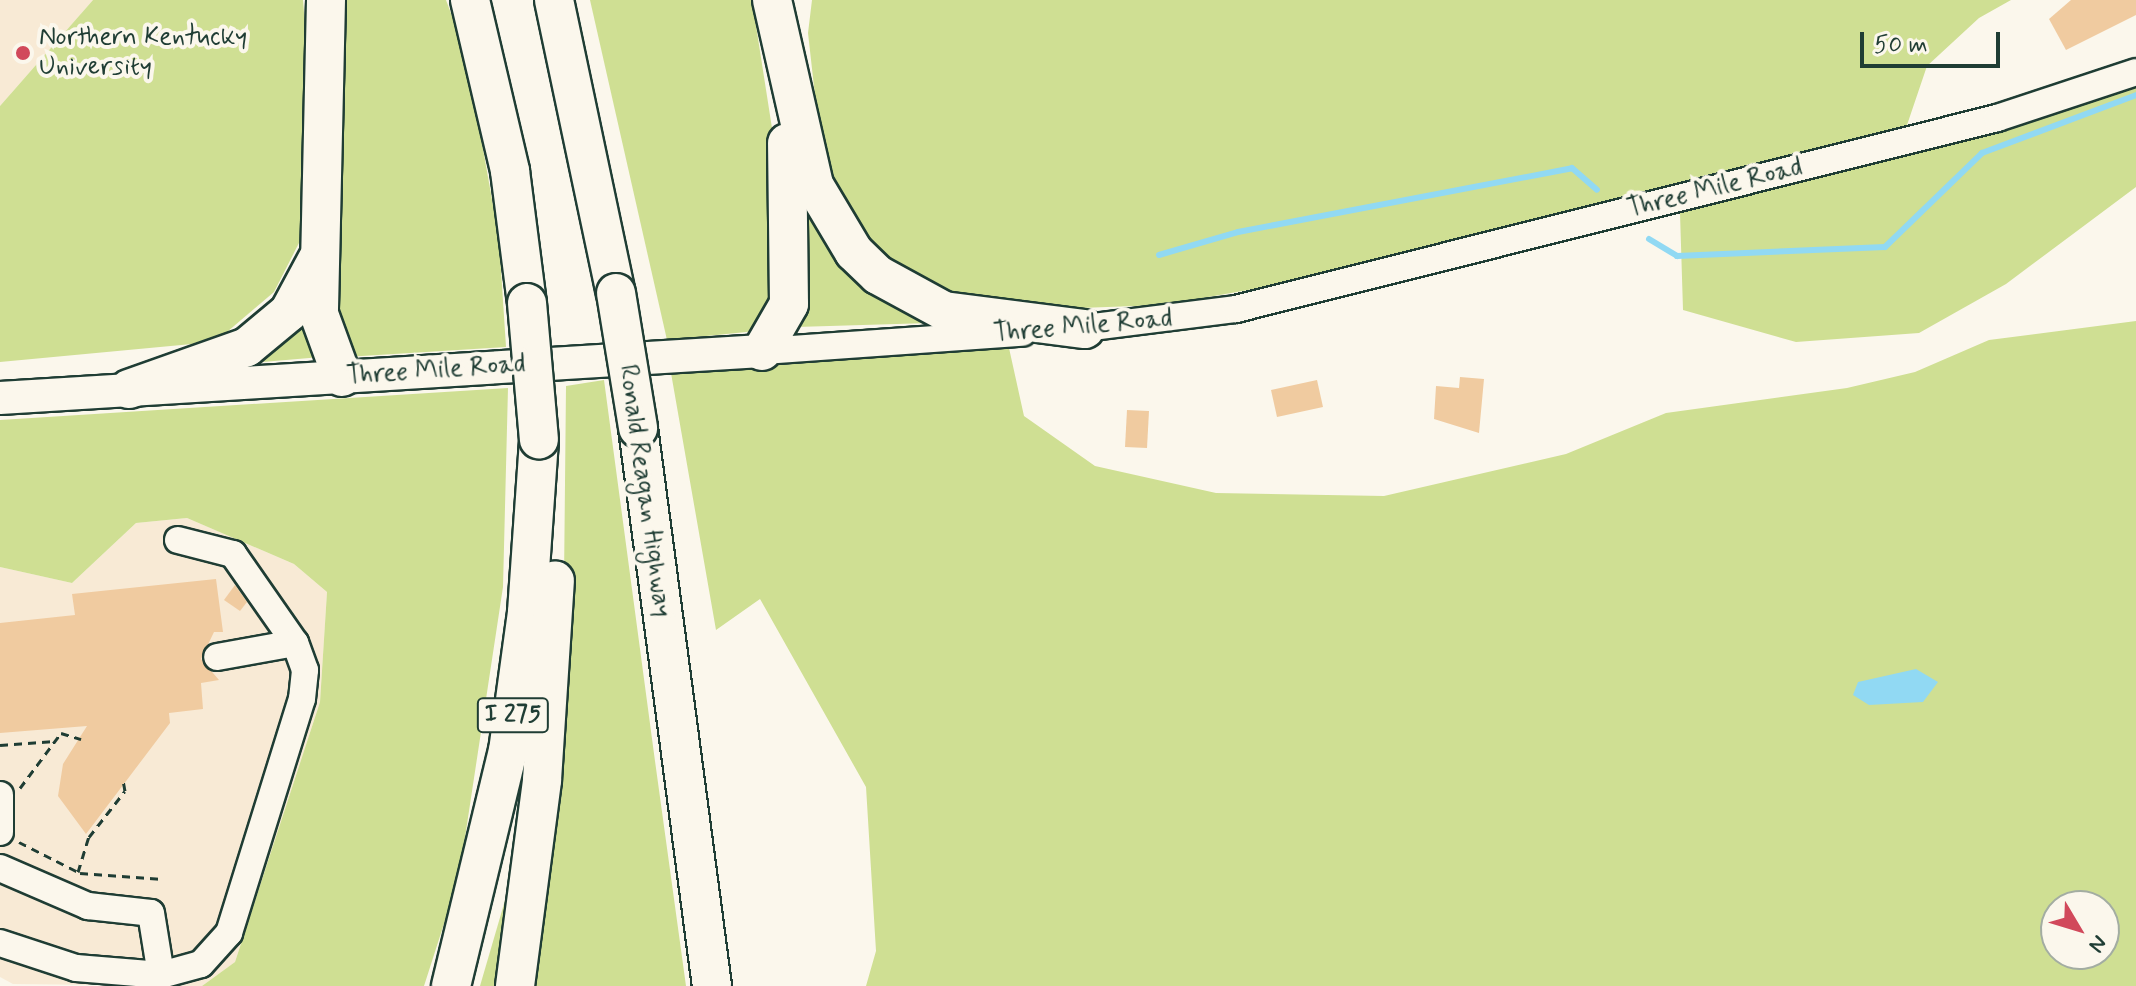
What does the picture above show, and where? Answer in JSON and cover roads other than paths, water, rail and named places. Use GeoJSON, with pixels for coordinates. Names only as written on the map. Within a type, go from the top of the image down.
{"type":"FeatureCollection","features":[{"type":"Feature","properties":{"kind":"highway"},"geometry":{"type":"LineString","coordinates":[[326,0],[321,328],[342,377]]}},
{"type":"Feature","properties":{"kind":"highway","name":"I 275"},"geometry":{"type":"LineString","coordinates":[[451,986],[508,751],[527,612],[539,439],[527,303],[510,171],[470,0]]}},
{"type":"Feature","properties":{"kind":"highway","name":"Ronald Reagan Highway"},"geometry":{"type":"LineString","coordinates":[[554,0],[616,293],[638,428],[712,986]]}},
{"type":"Feature","properties":{"kind":"highway"},"geometry":{"type":"LineString","coordinates":[[772,0],[814,185],[831,224],[878,275],[944,311],[1085,329]]}},
{"type":"Feature","properties":{"kind":"highway"},"geometry":{"type":"LineString","coordinates":[[762,351],[789,304],[792,274],[785,60]]}},
{"type":"Feature","properties":{"kind":"highway"},"geometry":{"type":"LineString","coordinates":[[129,389],[247,347],[289,312],[320,254]]}},
{"type":"Feature","properties":{"kind":"highway"},"geometry":{"type":"LineString","coordinates":[[515,986],[542,780],[557,547],[539,439]]}},
{"type":"Feature","properties":{"kind":"highway"},"geometry":{"type":"LineString","coordinates":[[693,836],[734,986]]}},
{"type":"Feature","properties":{"kind":"main road","name":"Three Mile Road"},"geometry":{"type":"LineString","coordinates":[[0,398],[762,351]]}},
{"type":"Feature","properties":{"kind":"street","name":"Three Mile Road"},"geometry":{"type":"LineString","coordinates":[[762,351],[1085,329],[1197,316],[1330,286],[1997,118],[2136,72]]}},
{"type":"Feature","properties":{"kind":"street"},"geometry":{"type":"LineString","coordinates":[[0,943],[76,968],[161,975],[201,964],[229,933],[302,699],[305,670],[295,643],[233,554],[178,540]]}},
{"type":"Feature","properties":{"kind":"street"},"geometry":{"type":"LineString","coordinates":[[217,657],[295,643]]}},
{"type":"Feature","properties":{"kind":"street"},"geometry":{"type":"LineString","coordinates":[[9,830],[13,792]]}},
{"type":"Feature","properties":{"kind":"street"},"geometry":{"type":"LineString","coordinates":[[0,868],[88,906],[151,913],[161,975]]}},
{"type":"Feature","properties":{"kind":"water"},"geometry":{"type":"Polygon","coordinates":[[[1916,669],[1938,682],[1923,702],[1869,705],[1853,695],[1858,682],[1916,669]]]}},
{"type":"Feature","properties":{"kind":"waterway"},"geometry":{"type":"LineString","coordinates":[[1649,239],[1677,256],[1885,247],[1982,153],[2136,95]]}},
{"type":"Feature","properties":{"kind":"waterway"},"geometry":{"type":"LineString","coordinates":[[1159,255],[1238,232],[1572,168],[1597,190]]}},
{"type":"Feature","properties":{"kind":"place","name":"Northern Kentucky University"},"geometry":{"type":"Point","coordinates":[23,53]}}]}
